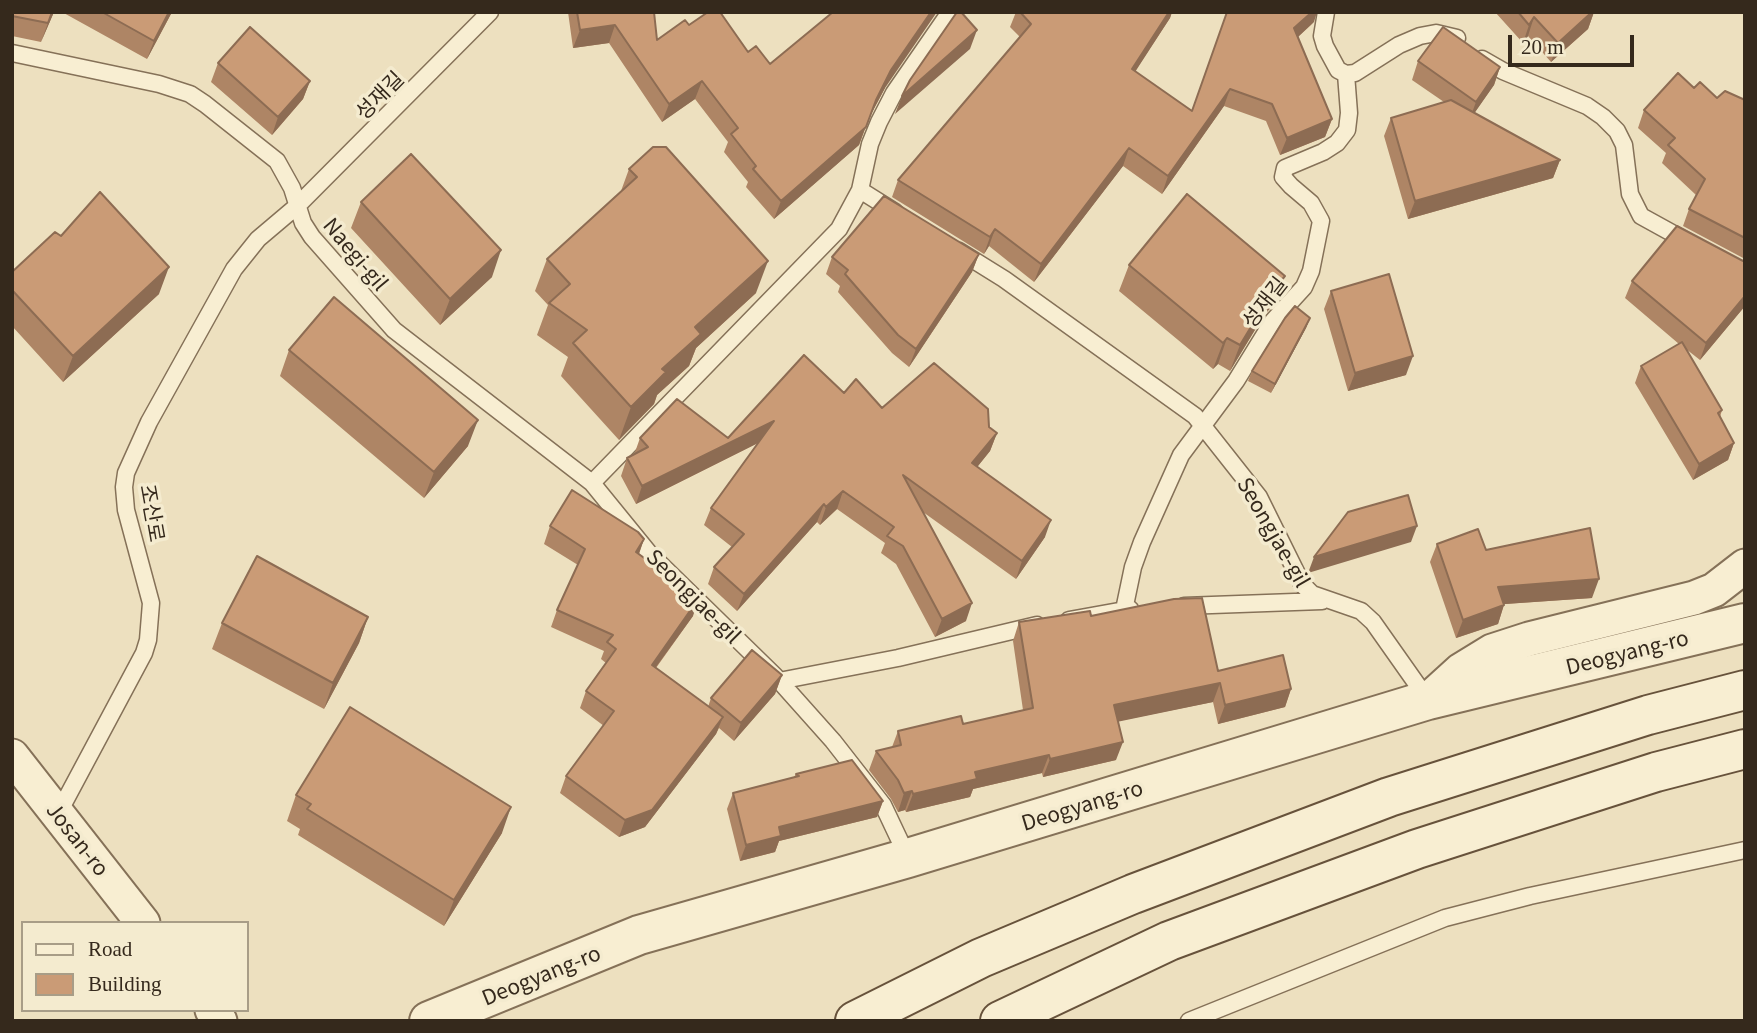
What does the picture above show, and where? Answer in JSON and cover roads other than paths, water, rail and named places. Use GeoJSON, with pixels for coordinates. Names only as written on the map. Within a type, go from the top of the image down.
{"type":"FeatureCollection","features":[{"type":"Feature","properties":{"kind":"main road","name":"Deogyang-ro"},"geometry":{"type":"LineString","coordinates":[[429,1021],[639,935],[908,858],[1428,700],[1745,623]]}},
{"type":"Feature","properties":{"kind":"main road"},"geometry":{"type":"LineString","coordinates":[[855,1021],[981,958],[1121,900],[1389,797],[1648,715],[1745,690]]}},
{"type":"Feature","properties":{"kind":"main road"},"geometry":{"type":"LineString","coordinates":[[1000,1021],[1169,941],[1417,849],[1656,772],[1745,749]]}},
{"type":"Feature","properties":{"kind":"street"},"geometry":{"type":"LineString","coordinates":[[1428,700],[1461,670],[1492,652],[1529,639],[1694,598],[1714,590],[1745,566]]}},
{"type":"Feature","properties":{"kind":"street","name":"Josan-ro"},"geometry":{"type":"LineString","coordinates":[[12,756],[141,921]]}},
{"type":"Feature","properties":{"kind":"lane","name":"성재길"},"geometry":{"type":"LineString","coordinates":[[297,206],[490,12]]}},
{"type":"Feature","properties":{"kind":"lane"},"geometry":{"type":"LineString","coordinates":[[592,483],[839,229],[860,190],[870,144],[879,122],[894,93],[950,12]]}},
{"type":"Feature","properties":{"kind":"lane"},"geometry":{"type":"LineString","coordinates":[[1326,12],[1322,36],[1325,47],[1338,71],[1346,74],[1355,73],[1399,44],[1436,33],[1454,37],[1487,64],[1587,106],[1617,131],[1624,145],[1630,194],[1641,216],[1709,253]]}},
{"type":"Feature","properties":{"kind":"lane","name":"Naegi-gil"},"geometry":{"type":"LineString","coordinates":[[12,53],[159,83],[190,94],[277,160],[292,188],[303,223],[328,257],[394,330],[592,483]]}},
{"type":"Feature","properties":{"kind":"lane","name":"성재길"},"geometry":{"type":"LineString","coordinates":[[1202,425],[1236,381],[1273,321],[1304,287],[1311,271],[1321,221],[1311,203],[1283,177],[1285,168],[1323,152],[1337,143],[1347,130],[1349,113],[1346,74]]}},
{"type":"Feature","properties":{"kind":"lane"},"geometry":{"type":"LineString","coordinates":[[860,190],[904,218]]}},
{"type":"Feature","properties":{"kind":"lane","name":"조산로"},"geometry":{"type":"LineString","coordinates":[[58,814],[148,640],[151,603],[126,510],[126,473],[149,422],[234,269],[258,239],[297,206]]}},
{"type":"Feature","properties":{"kind":"lane","name":"Seongjae-gil"},"geometry":{"type":"LineString","coordinates":[[949,245],[1004,279],[1195,416],[1259,496],[1302,584],[1312,594],[1362,611],[1373,622],[1428,700]]}},
{"type":"Feature","properties":{"kind":"lane"},"geometry":{"type":"LineString","coordinates":[[1124,610],[1133,567],[1160,498],[1181,455],[1202,425]]}},
{"type":"Feature","properties":{"kind":"lane","name":"Seongjae-gil"},"geometry":{"type":"LineString","coordinates":[[592,483],[649,553],[779,681],[862,775],[883,805],[908,858]]}},
{"type":"Feature","properties":{"kind":"lane"},"geometry":{"type":"LineString","coordinates":[[779,681],[898,659],[1017,629],[1124,610],[1328,601]]}},
{"type":"Feature","properties":{"kind":"lane"},"geometry":{"type":"LineString","coordinates":[[1189,1021],[1445,918],[1530,896],[1745,850]]}}]}
